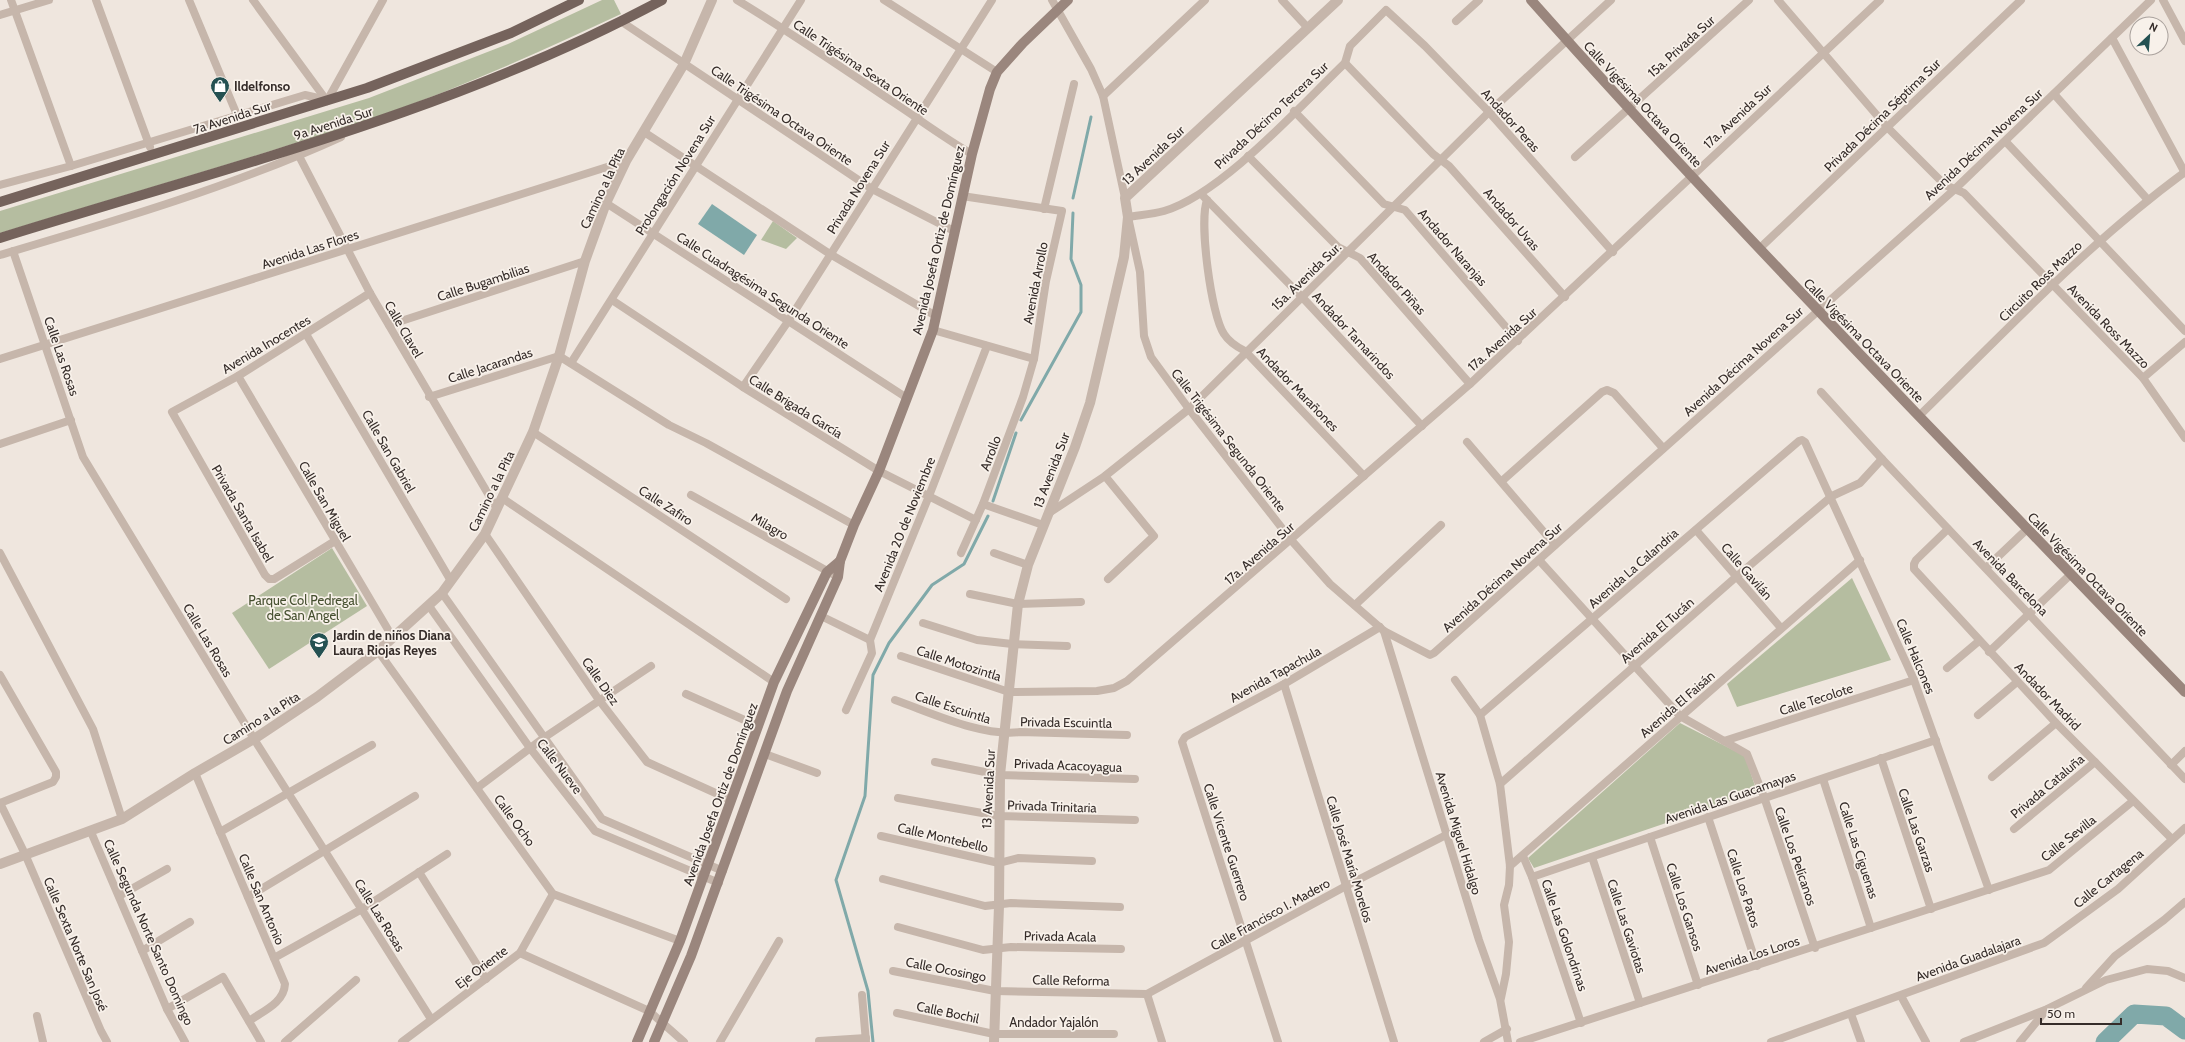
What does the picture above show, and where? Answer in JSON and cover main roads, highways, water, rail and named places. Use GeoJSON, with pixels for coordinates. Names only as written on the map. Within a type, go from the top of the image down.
{"type":"FeatureCollection","features":[{"type":"Feature","properties":{"kind":"main road","name":"9a Avenida Sur"},"geometry":{"type":"LineString","coordinates":[[0,238],[280,154],[433,102],[536,61],[622,22],[662,0]]}},
{"type":"Feature","properties":{"kind":"main road","name":"Avenida Josefa Ortiz de Domínguez"},"geometry":{"type":"LineString","coordinates":[[654,1042],[691,956],[719,884],[787,692],[838,577],[840,561],[854,525],[879,471],[933,330],[954,230],[982,112],[997,72],[1023,43],[1068,0]]}},
{"type":"Feature","properties":{"kind":"main road","name":"Calle Vigésima Octava Oriente"},"geometry":{"type":"LineString","coordinates":[[1531,0],[1690,176],[1760,248],[2026,530],[2185,692]]}},
{"type":"Feature","properties":{"kind":"main road","name":"7a Avenida Sur"},"geometry":{"type":"LineString","coordinates":[[0,202],[155,155],[327,100],[459,54],[511,33],[572,1]]}},
{"type":"Feature","properties":{"kind":"main road","name":"Avenida Josefa Ortiz de Domínguez"},"geometry":{"type":"LineString","coordinates":[[636,1042],[680,941],[774,682],[827,572],[840,561]]}},
{"type":"Feature","properties":{"kind":"water"},"geometry":{"type":"Polygon","coordinates":[[[712,204],[757,235],[744,255],[698,224],[712,204]]]}},
{"type":"Feature","properties":{"kind":"waterway"},"geometry":{"type":"LineString","coordinates":[[1073,198],[1091,117]]}},
{"type":"Feature","properties":{"kind":"waterway"},"geometry":{"type":"LineString","coordinates":[[1021,420],[1081,312],[1081,285],[1071,259],[1073,213]]}},
{"type":"Feature","properties":{"kind":"waterway"},"geometry":{"type":"LineString","coordinates":[[993,501],[1016,433]]}},
{"type":"Feature","properties":{"kind":"waterway"},"geometry":{"type":"LineString","coordinates":[[873,1042],[868,991],[836,880],[865,796],[873,675],[889,643],[932,585],[964,564],[988,516]]}},
{"type":"Feature","properties":{"kind":"waterway"},"geometry":{"type":"LineString","coordinates":[[2105,1042],[2134,1014],[2166,1016],[2185,1030]]}},
{"type":"Feature","properties":{"kind":"place","name":"Ildelfonso"},"geometry":{"type":"Point","coordinates":[220,103]}},
{"type":"Feature","properties":{"kind":"place","name":"Jardin de niños Diana Laura Riojas Reyes"},"geometry":{"type":"Point","coordinates":[319,659]}},
{"type":"Feature","properties":{"kind":"park label","name":"Parque Col Pedregal de San Angel"},"geometry":{"type":"Point","coordinates":[303,608]}}]}
